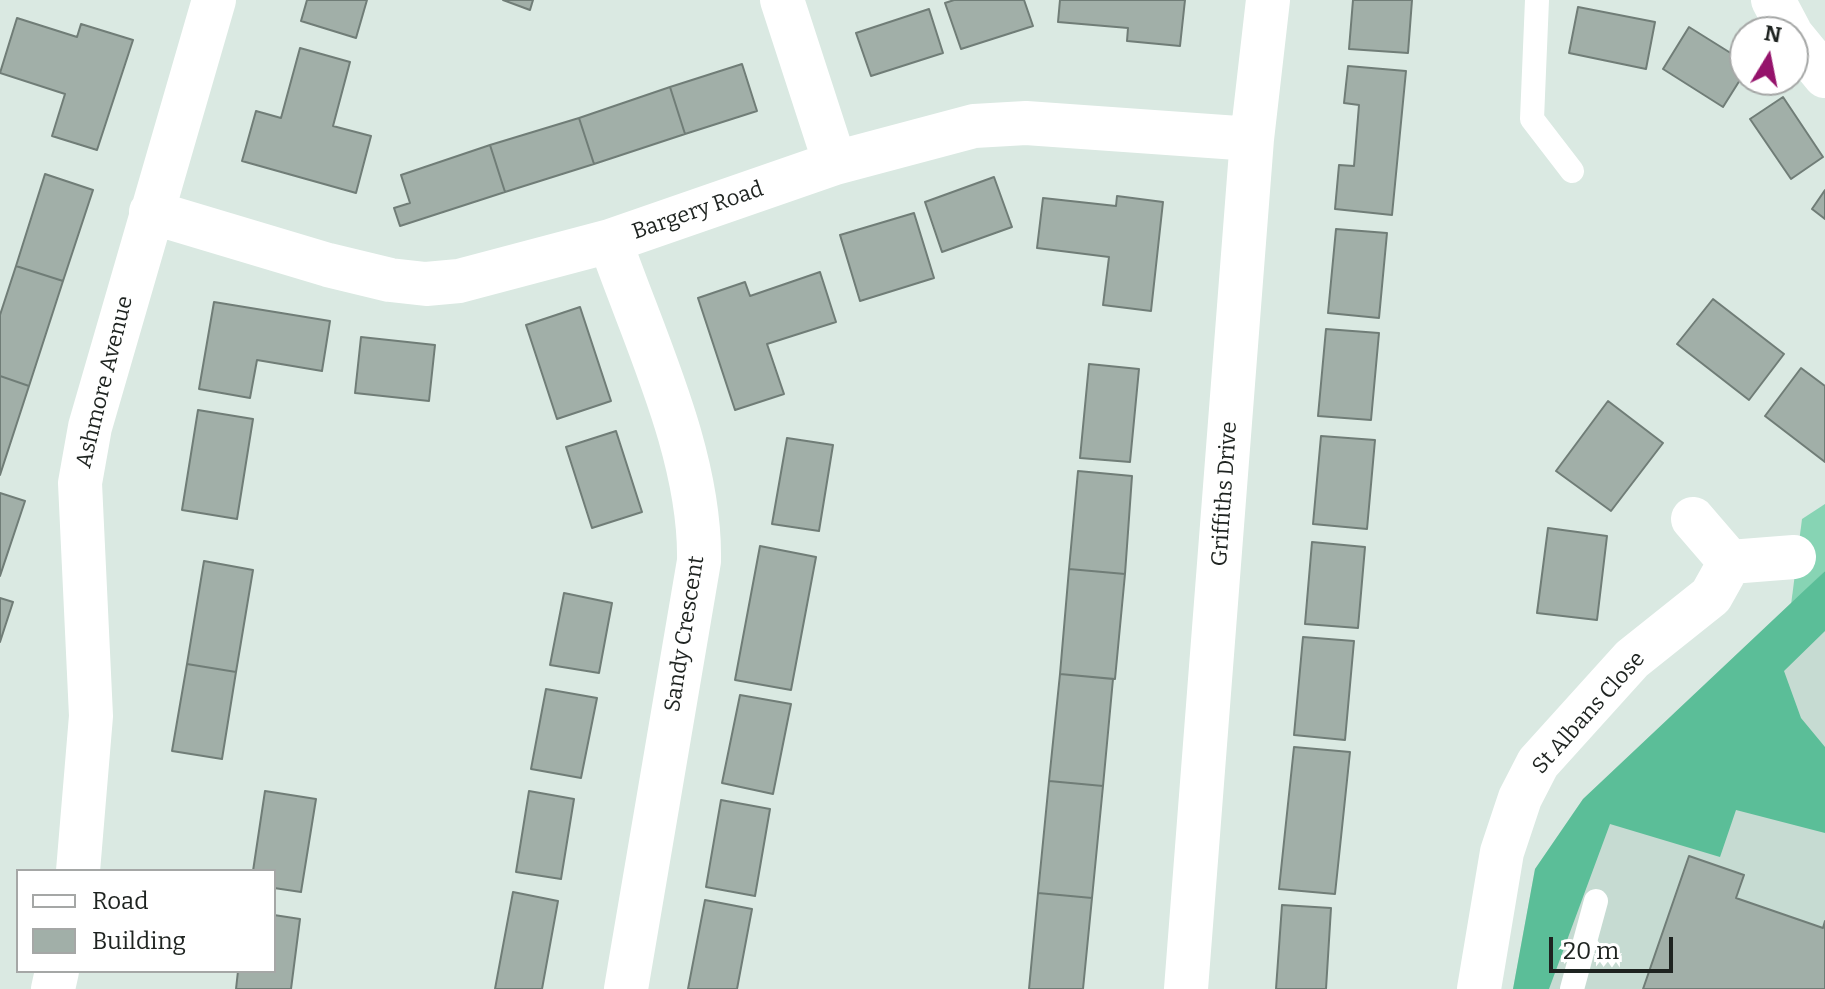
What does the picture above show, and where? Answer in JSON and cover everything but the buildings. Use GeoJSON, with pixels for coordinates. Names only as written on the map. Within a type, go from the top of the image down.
{"type":"FeatureCollection","features":[{"type":"Feature","properties":{"kind":"street","name":"Ashmore Avenue"},"geometry":{"type":"LineString","coordinates":[[78,869],[91,716],[80,483],[90,427],[214,0]]}},
{"type":"Feature","properties":{"kind":"street"},"geometry":{"type":"LineString","coordinates":[[782,0],[835,163]]}},
{"type":"Feature","properties":{"kind":"street","name":"Griffiths Drive"},"geometry":{"type":"LineString","coordinates":[[1186,989],[1252,139],[1268,0]]}},
{"type":"Feature","properties":{"kind":"street"},"geometry":{"type":"LineString","coordinates":[[1809,56],[1825,76]]}},
{"type":"Feature","properties":{"kind":"street","name":"Bargery Road"},"geometry":{"type":"LineString","coordinates":[[151,212],[328,265],[390,280],[426,284],[459,281],[610,241],[835,163],[974,126],[1026,123],[1252,139]]}},
{"type":"Feature","properties":{"kind":"street","name":"Sandy Crescent"},"geometry":{"type":"LineString","coordinates":[[610,241],[688,460],[699,528],[699,561],[626,989]]}},
{"type":"Feature","properties":{"kind":"street"},"geometry":{"type":"LineString","coordinates":[[1693,519],[1730,562],[1794,557]]}},
{"type":"Feature","properties":{"kind":"street","name":"St Albans Close"},"geometry":{"type":"LineString","coordinates":[[1479,989],[1502,852],[1520,798],[1538,763],[1632,659],[1711,596],[1730,562]]}},
{"type":"Feature","properties":{"kind":"lane"},"geometry":{"type":"LineString","coordinates":[[1537,0],[1532,119],[1572,171]]}},
{"type":"Feature","properties":{"kind":"lane"},"geometry":{"type":"LineString","coordinates":[[1572,989],[1596,901]]}},
{"type":"Feature","properties":{"kind":"shaded area"},"geometry":{"type":"Polygon","coordinates":[[[1825,571],[1825,989],[1513,989],[1535,869],[1583,799],[1825,571]]]}},
{"type":"Feature","properties":{"kind":"green space"},"geometry":{"type":"Polygon","coordinates":[[[1825,504],[1825,571],[1791,605],[1802,519],[1825,504]]]}},
{"type":"Feature","properties":{"kind":"green space"},"geometry":{"type":"Polygon","coordinates":[[[1825,571],[1825,631],[1784,671],[1801,718],[1825,747],[1825,833],[1736,810],[1720,857],[1610,824],[1549,989],[1513,989],[1535,869],[1583,799],[1825,571]]]}}]}
